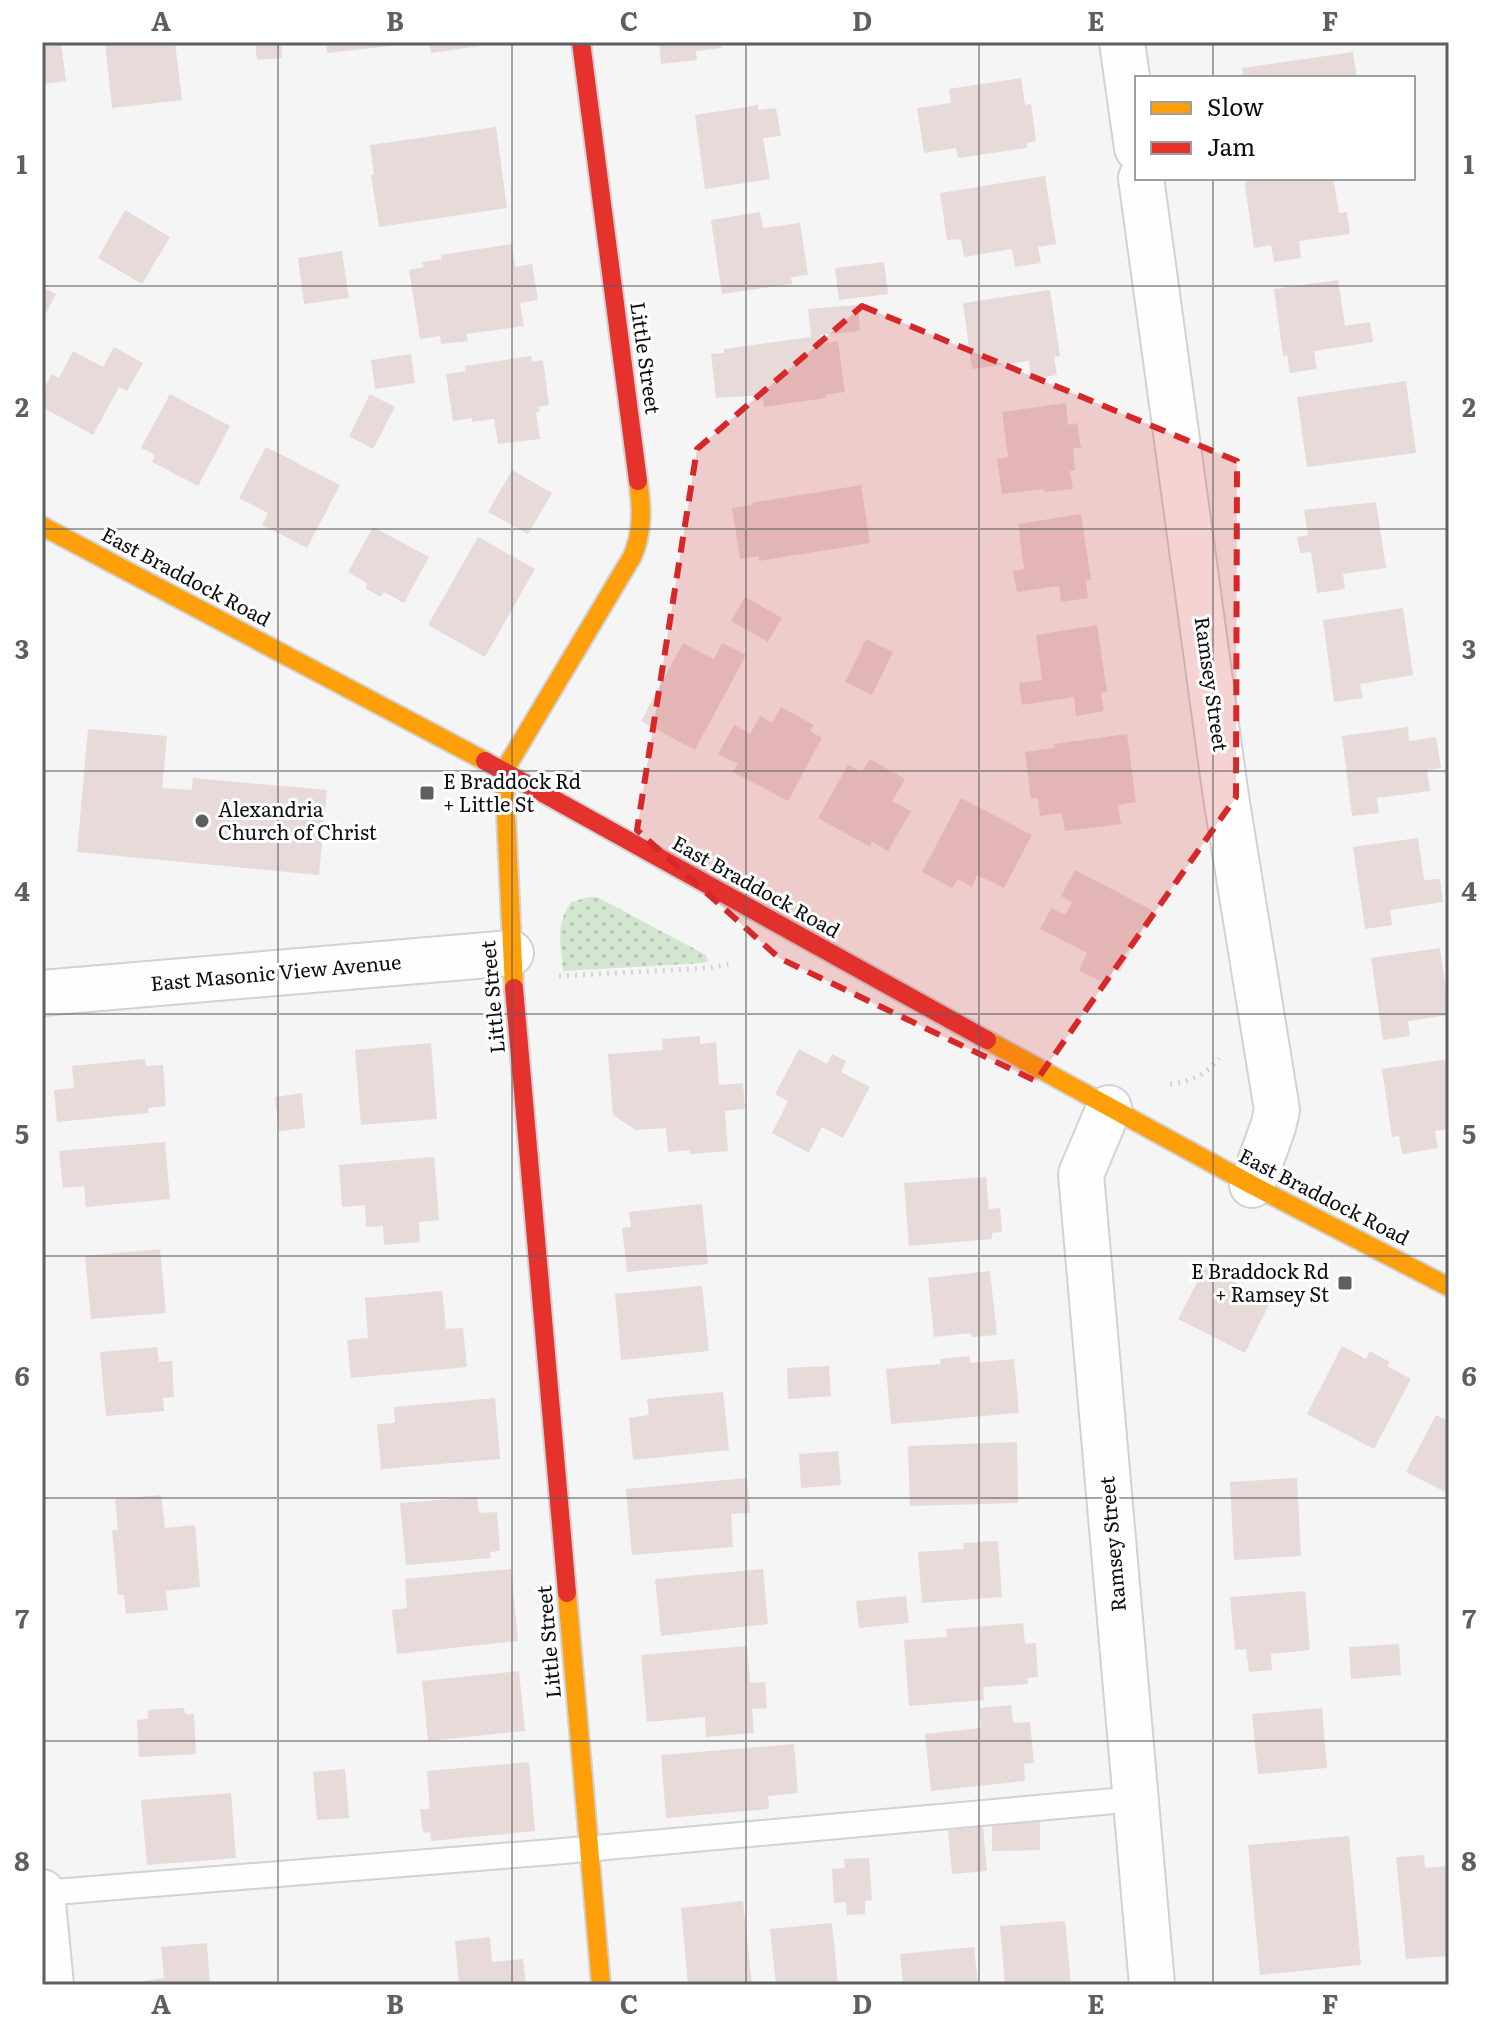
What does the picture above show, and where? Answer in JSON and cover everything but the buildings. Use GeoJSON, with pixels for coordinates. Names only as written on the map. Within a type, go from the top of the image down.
{"type":"FeatureCollection","features":[{"type":"Feature","properties":{"kind":"street","name":"Little Street"},"geometry":{"type":"LineString","coordinates":[[581,42],[641,500],[639,541],[504,771],[511,953],[601,1985]]}},
{"type":"Feature","properties":{"kind":"street"},"geometry":{"type":"LineString","coordinates":[[1122,42],[1135,134]]}},
{"type":"Feature","properties":{"kind":"street","name":"Ramsey Street"},"geometry":{"type":"LineString","coordinates":[[1141,180],[1226,797],[1277,1110],[1252,1185]]}},
{"type":"Feature","properties":{"kind":"street","name":"East Braddock Road"},"geometry":{"type":"LineString","coordinates":[[42,526],[504,771],[1109,1108],[1449,1287]]}},
{"type":"Feature","properties":{"kind":"street","name":"East Masonic View Avenue"},"geometry":{"type":"LineString","coordinates":[[42,993],[511,953]]}},
{"type":"Feature","properties":{"kind":"street","name":"Ramsey Street"},"geometry":{"type":"LineString","coordinates":[[1109,1108],[1081,1174],[1152,1985]]}},
{"type":"Feature","properties":{"kind":"street"},"geometry":{"type":"LineString","coordinates":[[42,1892],[51,1985]]}},
{"type":"Feature","properties":{"kind":"lane"},"geometry":{"type":"LineString","coordinates":[[42,1892],[590,1849],[1136,1799]]}},
{"type":"Feature","properties":{"kind":"path"},"geometry":{"type":"LineString","coordinates":[[557,976],[709,968],[733,963]]}},
{"type":"Feature","properties":{"kind":"path"},"geometry":{"type":"LineString","coordinates":[[1165,1083],[1188,1082],[1198,1077],[1213,1066],[1224,1050]]}},
{"type":"Feature","properties":{"kind":"highlighted area"},"geometry":{"type":"Polygon","coordinates":[[[862,306],[1237,461],[1236,797],[1036,1081],[779,958],[637,830],[697,449],[862,306]]]}},
{"type":"Feature","properties":{"kind":"green space"},"geometry":{"type":"Polygon","coordinates":[[[597,897],[706,955],[708,961],[563,971],[560,935],[563,918],[571,902],[597,897]]]}},
{"type":"Feature","properties":{"kind":"traffic: slow"},"geometry":{"type":"LineString","coordinates":[[514,988],[504,771],[632,557],[641,520],[638,481]]}},
{"type":"Feature","properties":{"kind":"traffic: slow"},"geometry":{"type":"LineString","coordinates":[[42,526],[485,761]]}},
{"type":"Feature","properties":{"kind":"traffic: slow"},"geometry":{"type":"LineString","coordinates":[[987,1040],[1252,1185],[1449,1287]]}},
{"type":"Feature","properties":{"kind":"traffic: slow"},"geometry":{"type":"LineString","coordinates":[[567,1593],[601,1985]]}},
{"type":"Feature","properties":{"kind":"traffic: jam"},"geometry":{"type":"LineString","coordinates":[[581,42],[638,481]]}},
{"type":"Feature","properties":{"kind":"traffic: jam"},"geometry":{"type":"LineString","coordinates":[[485,761],[987,1040]]}},
{"type":"Feature","properties":{"kind":"traffic: jam"},"geometry":{"type":"LineString","coordinates":[[514,988],[567,1593]]}},
{"type":"Feature","properties":{"kind":"place","name":"E Braddock Rd + Little St"},"geometry":{"type":"Point","coordinates":[427,793]}},
{"type":"Feature","properties":{"kind":"place","name":"Alexandria Church of Christ"},"geometry":{"type":"Point","coordinates":[202,821]}},
{"type":"Feature","properties":{"kind":"place","name":"E Braddock Rd + Ramsey St"},"geometry":{"type":"Point","coordinates":[1345,1283]}}]}
